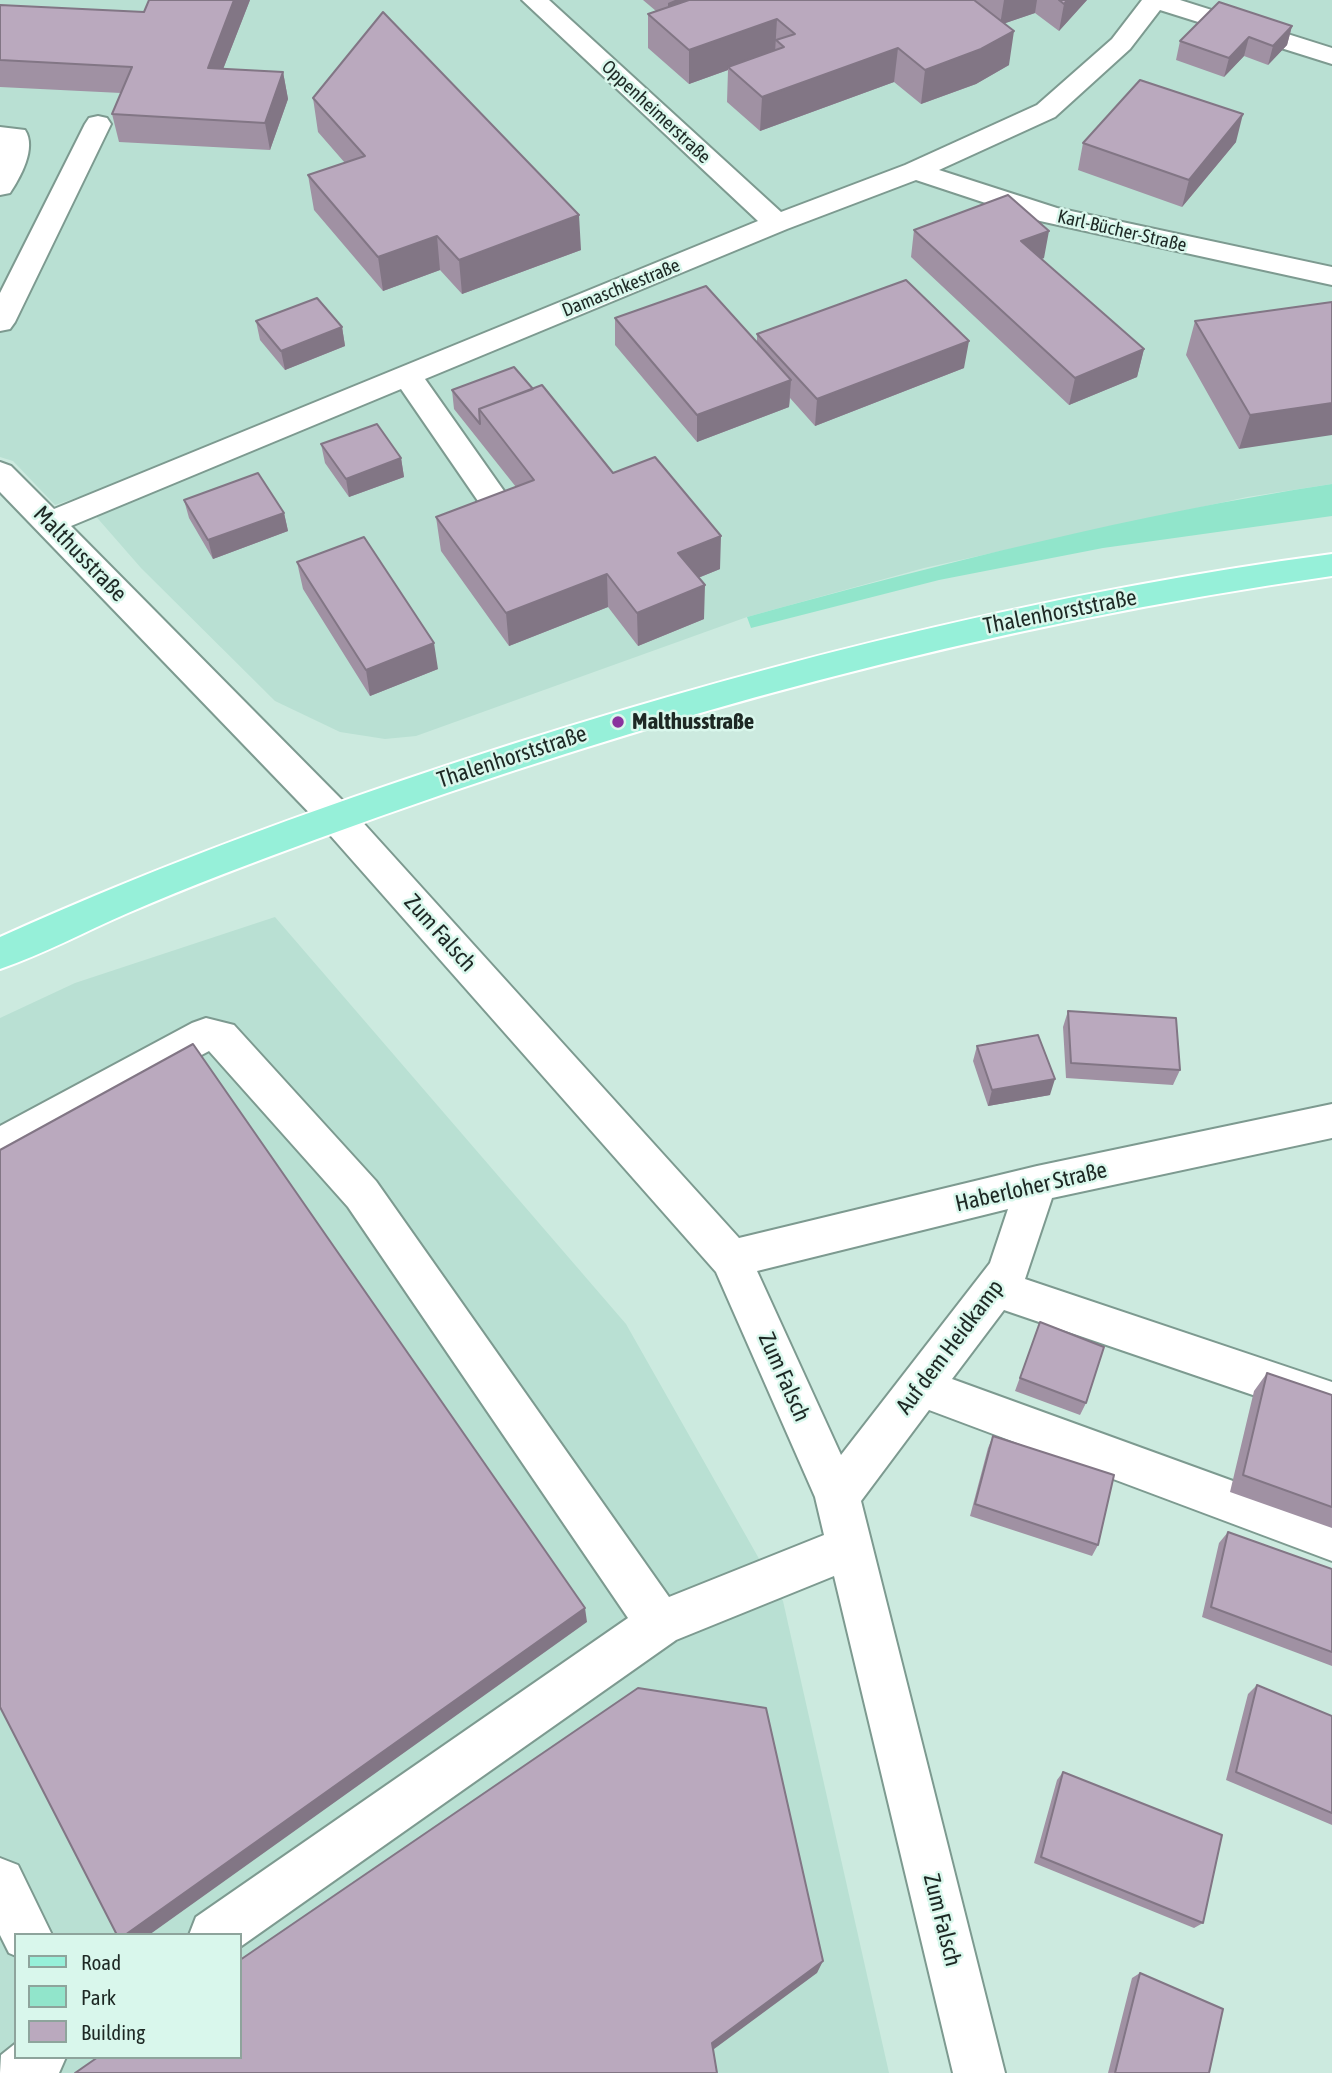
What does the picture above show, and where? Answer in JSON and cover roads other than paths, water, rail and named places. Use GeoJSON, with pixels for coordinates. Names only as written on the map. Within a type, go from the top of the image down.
{"type":"FeatureCollection","features":[{"type":"Feature","properties":{"kind":"main road","name":"Thalenhorststraße"},"geometry":{"type":"LineString","coordinates":[[0,954],[59,926],[335,816],[721,691],[1013,620],[1259,573],[1332,565]]}},
{"type":"Feature","properties":{"kind":"street","name":"Oppenheimerstraße"},"geometry":{"type":"LineString","coordinates":[[534,0],[778,223]]}},
{"type":"Feature","properties":{"kind":"street","name":"Damaschkestraße"},"geometry":{"type":"LineString","coordinates":[[51,522],[778,223],[915,171],[1046,111],[1121,44],[1155,0]]}},
{"type":"Feature","properties":{"kind":"street"},"geometry":{"type":"LineString","coordinates":[[1155,0],[1332,56]]}},
{"type":"Feature","properties":{"kind":"street"},"geometry":{"type":"LineString","coordinates":[[0,322],[97,124]]}},
{"type":"Feature","properties":{"kind":"street"},"geometry":{"type":"LineString","coordinates":[[0,135],[16,136],[15,155],[0,187]]}},
{"type":"Feature","properties":{"kind":"street","name":"Karl-Bücher-Straße"},"geometry":{"type":"LineString","coordinates":[[915,171],[1050,215],[1332,276]]}},
{"type":"Feature","properties":{"kind":"street"},"geometry":{"type":"LineString","coordinates":[[407,376],[500,509]]}},
{"type":"Feature","properties":{"kind":"street","name":"Malthusstraße"},"geometry":{"type":"LineString","coordinates":[[0,473],[51,522],[335,816]]}},
{"type":"Feature","properties":{"kind":"street","name":"Zum Falsch"},"geometry":{"type":"LineString","coordinates":[[335,816],[732,1259],[837,1496],[979,2073]]}},
{"type":"Feature","properties":{"kind":"street"},"geometry":{"type":"LineString","coordinates":[[0,1146],[175,1049],[206,1034],[220,1037],[362,1194],[660,1625]]}},
{"type":"Feature","properties":{"kind":"street","name":"Haberloher Straße"},"geometry":{"type":"LineString","coordinates":[[732,1259],[1037,1184],[1332,1121]]}},
{"type":"Feature","properties":{"kind":"street","name":"Auf dem Heidkamp"},"geometry":{"type":"LineString","coordinates":[[837,1496],[1007,1273],[1037,1184]]}},
{"type":"Feature","properties":{"kind":"street"},"geometry":{"type":"LineString","coordinates":[[995,1288],[1332,1402]]}},
{"type":"Feature","properties":{"kind":"street"},"geometry":{"type":"LineString","coordinates":[[920,1387],[1332,1539]]}},
{"type":"Feature","properties":{"kind":"street"},"geometry":{"type":"LineString","coordinates":[[217,1933],[660,1625],[774,1574],[850,1548]]}},
{"type":"Feature","properties":{"kind":"street"},"geometry":{"type":"LineString","coordinates":[[0,1883],[26,1933]]}},
{"type":"Feature","properties":{"kind":"street"},"geometry":{"type":"LineString","coordinates":[[19,2073],[37,2059]]}},
{"type":"Feature","properties":{"kind":"place","name":"Malthusstraße"},"geometry":{"type":"Point","coordinates":[618,722]}}]}
